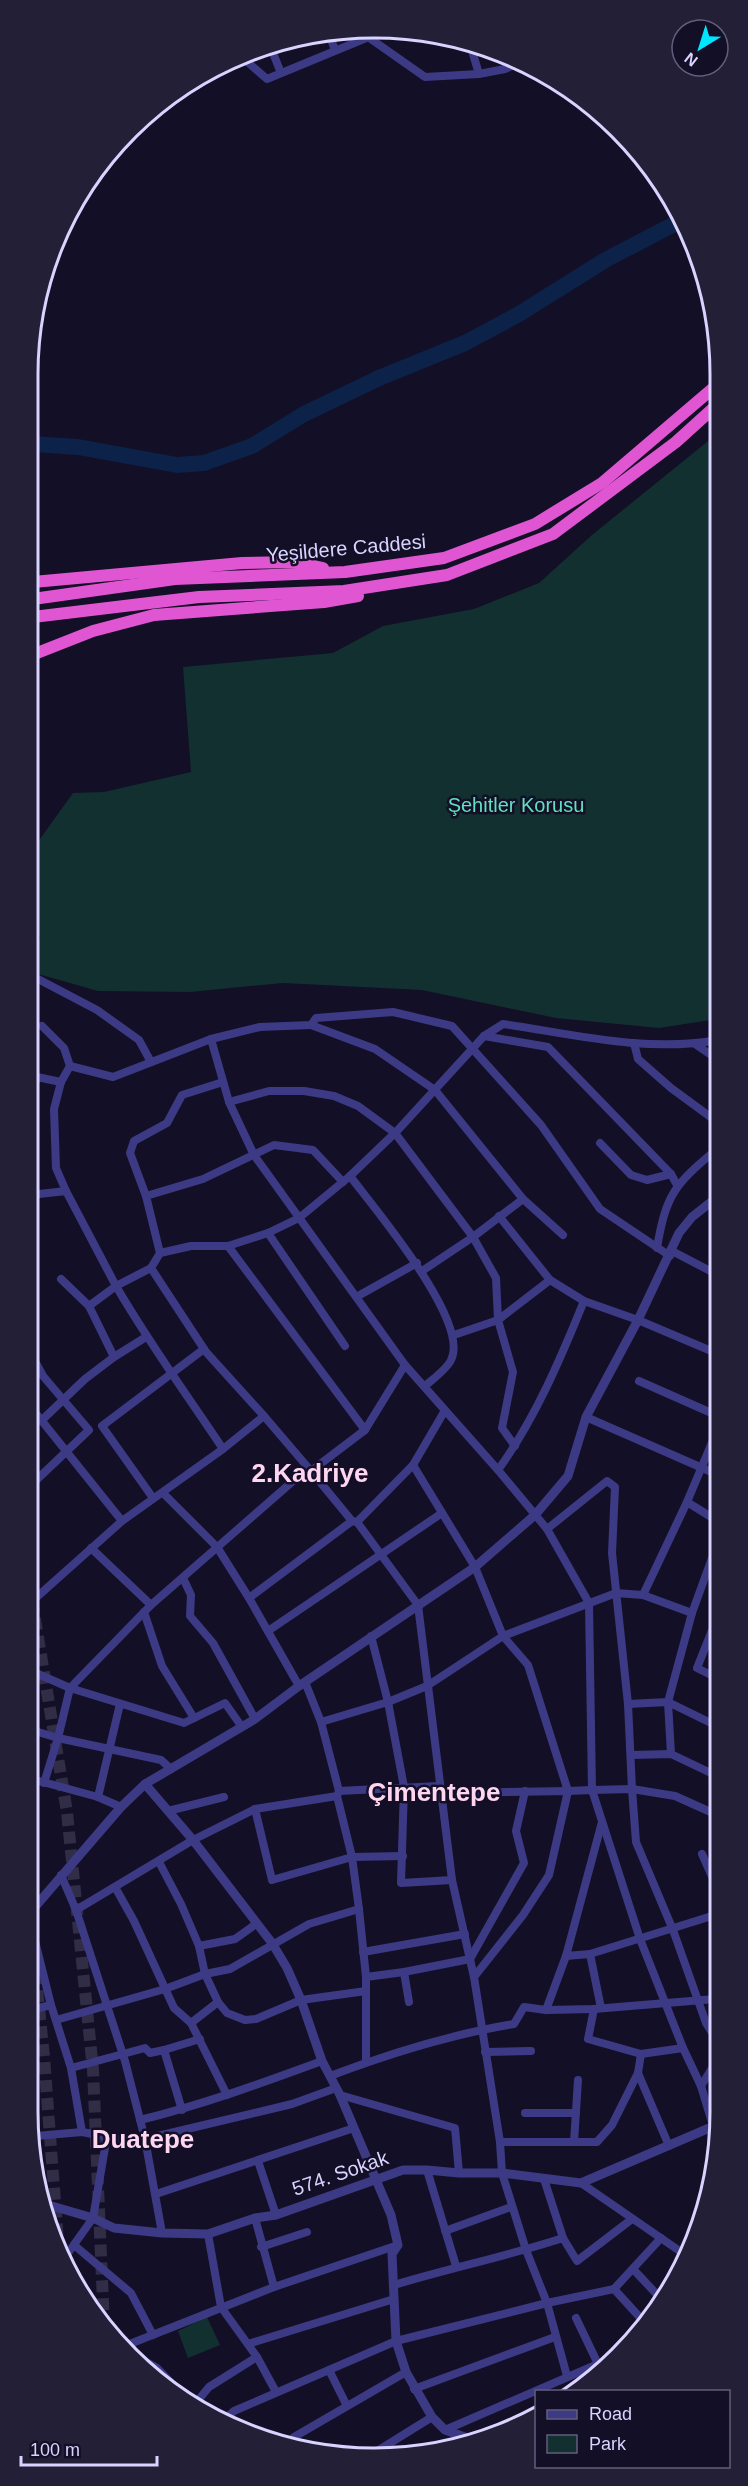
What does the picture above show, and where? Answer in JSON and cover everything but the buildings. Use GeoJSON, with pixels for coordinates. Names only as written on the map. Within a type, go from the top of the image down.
{"type":"FeatureCollection","features":[{"type":"Feature","properties":{"kind":"highway","name":"Yeşildere Caddesi"},"geometry":{"type":"LineString","coordinates":[[38,598],[174,579],[345,572],[444,558],[534,524],[602,483],[710,391]]}},
{"type":"Feature","properties":{"kind":"highway","name":"Yeşildere Caddesi"},"geometry":{"type":"LineString","coordinates":[[38,616],[199,597],[344,591],[447,575],[553,534],[676,442],[710,411]]}},
{"type":"Feature","properties":{"kind":"highway"},"geometry":{"type":"LineString","coordinates":[[38,582],[242,563],[295,562],[345,572]]}},
{"type":"Feature","properties":{"kind":"highway"},"geometry":{"type":"LineString","coordinates":[[38,653],[93,631],[154,615],[324,602],[447,575]]}},
{"type":"Feature","properties":{"kind":"street"},"geometry":{"type":"LineString","coordinates":[[248,62],[267,79],[365,38]]}},
{"type":"Feature","properties":{"kind":"street"},"geometry":{"type":"LineString","coordinates":[[376,38],[425,77],[479,74],[511,67]]}},
{"type":"Feature","properties":{"kind":"street"},"geometry":{"type":"LineString","coordinates":[[331,40],[335,50]]}},
{"type":"Feature","properties":{"kind":"street"},"geometry":{"type":"LineString","coordinates":[[472,52],[479,74]]}},
{"type":"Feature","properties":{"kind":"street"},"geometry":{"type":"LineString","coordinates":[[273,53],[280,73]]}},
{"type":"Feature","properties":{"kind":"street"},"geometry":{"type":"LineString","coordinates":[[38,979],[97,1010],[139,1040],[151,1062]]}},
{"type":"Feature","properties":{"kind":"street"},"geometry":{"type":"LineString","coordinates":[[311,1025],[316,1018],[393,1012],[452,1026],[541,1125],[600,1209],[657,1248],[710,1271]]}},
{"type":"Feature","properties":{"kind":"street"},"geometry":{"type":"LineString","coordinates":[[160,1253],[190,1246],[228,1246],[268,1233],[299,1218],[350,1176],[394,1133],[484,1036],[503,1024],[634,1042],[694,1044],[710,1041]]}},
{"type":"Feature","properties":{"kind":"street"},"geometry":{"type":"LineString","coordinates":[[70,1066],[113,1077],[211,1039],[260,1027],[311,1025],[375,1049],[435,1090],[522,1199],[563,1235]]}},
{"type":"Feature","properties":{"kind":"street"},"geometry":{"type":"LineString","coordinates":[[42,1026],[64,1048],[70,1066],[61,1082],[54,1109],[56,1168],[116,1286],[146,1337],[224,1449]]}},
{"type":"Feature","properties":{"kind":"street"},"geometry":{"type":"LineString","coordinates":[[484,1036],[548,1047],[671,1174],[677,1185]]}},
{"type":"Feature","properties":{"kind":"street"},"geometry":{"type":"LineString","coordinates":[[211,1039],[229,1102],[254,1155],[358,1296],[405,1365],[547,1529],[589,1603],[592,1790],[640,1939],[683,2048],[701,2086],[710,2114]]}},
{"type":"Feature","properties":{"kind":"street"},"geometry":{"type":"LineString","coordinates":[[634,1042],[638,1059],[671,1088],[710,1117]]}},
{"type":"Feature","properties":{"kind":"street"},"geometry":{"type":"LineString","coordinates":[[694,1044],[710,1054]]}},
{"type":"Feature","properties":{"kind":"street"},"geometry":{"type":"LineString","coordinates":[[38,1079],[61,1082]]}},
{"type":"Feature","properties":{"kind":"street"},"geometry":{"type":"LineString","coordinates":[[89,1306],[116,1286],[151,1268],[160,1253],[146,1196],[130,1153],[134,1141],[167,1123],[182,1095],[223,1082]]}},
{"type":"Feature","properties":{"kind":"street"},"geometry":{"type":"LineString","coordinates":[[229,1102],[269,1090],[304,1091],[334,1096],[358,1106],[394,1133],[473,1237],[496,1278],[498,1320],[513,1372],[502,1428],[515,1446]]}},
{"type":"Feature","properties":{"kind":"street"},"geometry":{"type":"LineString","coordinates":[[600,1143],[631,1175],[647,1180],[671,1174]]}},
{"type":"Feature","properties":{"kind":"street"},"geometry":{"type":"LineString","coordinates":[[146,1196],[203,1179],[274,1145],[313,1150],[343,1182]]}},
{"type":"Feature","properties":{"kind":"street"},"geometry":{"type":"LineString","coordinates":[[657,1248],[663,1214],[677,1185],[710,1155]]}},
{"type":"Feature","properties":{"kind":"street"},"geometry":{"type":"LineString","coordinates":[[350,1176],[417,1263],[454,1335],[452,1360],[425,1386]]}},
{"type":"Feature","properties":{"kind":"street"},"geometry":{"type":"LineString","coordinates":[[38,1194],[66,1191]]}},
{"type":"Feature","properties":{"kind":"street"},"geometry":{"type":"LineString","coordinates":[[422,1271],[473,1237],[522,1199]]}},
{"type":"Feature","properties":{"kind":"street"},"geometry":{"type":"LineString","coordinates":[[38,1902],[121,1807],[146,1784],[255,1719],[371,1636],[475,1567],[535,1515],[568,1476],[586,1417],[638,1320],[679,1233],[692,1217],[710,1203]]}},
{"type":"Feature","properties":{"kind":"street"},"geometry":{"type":"LineString","coordinates":[[499,1216],[550,1281],[584,1301],[638,1320],[710,1350]]}},
{"type":"Feature","properties":{"kind":"street"},"geometry":{"type":"LineString","coordinates":[[268,1233],[345,1346]]}},
{"type":"Feature","properties":{"kind":"street"},"geometry":{"type":"LineString","coordinates":[[228,1246],[365,1430]]}},
{"type":"Feature","properties":{"kind":"street"},"geometry":{"type":"LineString","coordinates":[[358,1296],[417,1263]]}},
{"type":"Feature","properties":{"kind":"street"},"geometry":{"type":"LineString","coordinates":[[151,1268],[204,1349],[355,1521],[418,1605],[452,1880],[474,1977],[500,2142],[502,2173],[511,2207],[547,2302],[567,2376]]}},
{"type":"Feature","properties":{"kind":"street"},"geometry":{"type":"LineString","coordinates":[[61,1279],[89,1306],[114,1357]]}},
{"type":"Feature","properties":{"kind":"street"},"geometry":{"type":"LineString","coordinates":[[454,1335],[498,1320],[550,1281]]}},
{"type":"Feature","properties":{"kind":"street"},"geometry":{"type":"LineString","coordinates":[[498,1470],[515,1446],[557,1365],[584,1301]]}},
{"type":"Feature","properties":{"kind":"street"},"geometry":{"type":"LineString","coordinates":[[41,1421],[62,1400],[114,1357],[146,1337]]}},
{"type":"Feature","properties":{"kind":"street"},"geometry":{"type":"LineString","coordinates":[[38,1478],[89,1430],[102,1426],[204,1349]]}},
{"type":"Feature","properties":{"kind":"street"},"geometry":{"type":"LineString","coordinates":[[44,1783],[70,1688],[144,1611],[217,1547],[300,1475],[311,1471],[365,1430],[405,1365]]}},
{"type":"Feature","properties":{"kind":"street"},"geometry":{"type":"LineString","coordinates":[[38,1367],[62,1400],[89,1430]]}},
{"type":"Feature","properties":{"kind":"street"},"geometry":{"type":"LineString","coordinates":[[639,1381],[710,1412]]}},
{"type":"Feature","properties":{"kind":"street"},"geometry":{"type":"LineString","coordinates":[[249,1598],[355,1521],[413,1465],[444,1412]]}},
{"type":"Feature","properties":{"kind":"street"},"geometry":{"type":"LineString","coordinates":[[38,1596],[122,1521],[224,1449],[264,1416]]}},
{"type":"Feature","properties":{"kind":"street"},"geometry":{"type":"LineString","coordinates":[[38,1417],[122,1521]]}},
{"type":"Feature","properties":{"kind":"street"},"geometry":{"type":"LineString","coordinates":[[586,1417],[710,1471]]}},
{"type":"Feature","properties":{"kind":"street"},"geometry":{"type":"LineString","coordinates":[[102,1426],[153,1498]]}},
{"type":"Feature","properties":{"kind":"street"},"geometry":{"type":"LineString","coordinates":[[643,1595],[710,1448]]}},
{"type":"Feature","properties":{"kind":"street"},"geometry":{"type":"LineString","coordinates":[[413,1465],[475,1567],[503,1636],[528,1665],[568,1791],[549,1875],[523,1915],[474,1977]]}},
{"type":"Feature","properties":{"kind":"street"},"geometry":{"type":"LineString","coordinates":[[547,1529],[607,1481],[615,1487],[612,1553],[628,1704],[636,1842],[673,1930],[710,2029]]}},
{"type":"Feature","properties":{"kind":"street"},"geometry":{"type":"LineString","coordinates":[[163,1493],[217,1547],[302,1684],[321,1722],[352,1857],[366,1977],[366,2062]]}},
{"type":"Feature","properties":{"kind":"street"},"geometry":{"type":"LineString","coordinates":[[687,1502],[710,1516]]}},
{"type":"Feature","properties":{"kind":"street"},"geometry":{"type":"LineString","coordinates":[[268,1631],[442,1512]]}},
{"type":"Feature","properties":{"kind":"street"},"geometry":{"type":"LineString","coordinates":[[91,1548],[151,1605]]}},
{"type":"Feature","properties":{"kind":"street"},"geometry":{"type":"LineString","coordinates":[[671,1754],[668,1702],[692,1613],[710,1563]]}},
{"type":"Feature","properties":{"kind":"street"},"geometry":{"type":"LineString","coordinates":[[183,1578],[191,1595],[190,1616],[213,1643],[255,1719]]}},
{"type":"Feature","properties":{"kind":"street"},"geometry":{"type":"LineString","coordinates":[[321,1722],[388,1702],[427,1686],[503,1636],[616,1593],[643,1595],[692,1613]]}},
{"type":"Feature","properties":{"kind":"street"},"geometry":{"type":"LineString","coordinates":[[144,1611],[162,1666],[194,1718]]}},
{"type":"Feature","properties":{"kind":"street"},"geometry":{"type":"LineString","coordinates":[[710,1635],[696,1668],[710,1675]]}},
{"type":"Feature","properties":{"kind":"street"},"geometry":{"type":"LineString","coordinates":[[371,1636],[388,1702],[404,1787],[401,1883],[452,1880]]}},
{"type":"Feature","properties":{"kind":"street"},"geometry":{"type":"LineString","coordinates":[[38,1674],[70,1688],[184,1723],[225,1703],[242,1727]]}},
{"type":"Feature","properties":{"kind":"street"},"geometry":{"type":"LineString","coordinates":[[628,1704],[668,1702],[710,1723]]}},
{"type":"Feature","properties":{"kind":"street"},"geometry":{"type":"LineString","coordinates":[[98,1797],[120,1704]]}},
{"type":"Feature","properties":{"kind":"street"},"geometry":{"type":"LineString","coordinates":[[38,1732],[160,1760],[171,1769]]}},
{"type":"Feature","properties":{"kind":"street"},"geometry":{"type":"LineString","coordinates":[[631,1755],[671,1754],[710,1773]]}},
{"type":"Feature","properties":{"kind":"street"},"geometry":{"type":"LineString","coordinates":[[38,1781],[98,1797],[121,1807]]}},
{"type":"Feature","properties":{"kind":"street"},"geometry":{"type":"LineString","coordinates":[[146,1784],[193,1840],[272,1943],[287,1968],[301,2000],[322,2061],[338,2092],[391,2215],[398,2245],[392,2254],[396,2342],[406,2372],[414,2390],[432,2417],[444,2430],[463,2436]]}},
{"type":"Feature","properties":{"kind":"street"},"geometry":{"type":"LineString","coordinates":[[76,1910],[193,1840],[255,1809],[338,1794],[404,1787],[525,1791],[632,1789],[675,1796],[710,1812]]}},
{"type":"Feature","properties":{"kind":"street"},"geometry":{"type":"LineString","coordinates":[[366,1977],[470,1959],[524,1863],[516,1831],[525,1791]]}},
{"type":"Feature","properties":{"kind":"street"},"geometry":{"type":"LineString","coordinates":[[168,1811],[224,1797]]}},
{"type":"Feature","properties":{"kind":"street"},"geometry":{"type":"LineString","coordinates":[[255,1809],[272,1880],[352,1857],[403,1856]]}},
{"type":"Feature","properties":{"kind":"street"},"geometry":{"type":"LineString","coordinates":[[546,2010],[566,1956],[602,1822]]}},
{"type":"Feature","properties":{"kind":"street"},"geometry":{"type":"LineString","coordinates":[[702,1854],[710,1872]]}},
{"type":"Feature","properties":{"kind":"street"},"geometry":{"type":"LineString","coordinates":[[159,1862],[182,1904],[199,1946],[206,1974],[218,2002],[227,2013],[245,2020],[256,2019],[301,2000],[366,1991]]}},
{"type":"Feature","properties":{"kind":"street"},"geometry":{"type":"LineString","coordinates":[[61,1875],[76,1910],[123,2053],[145,2139],[162,2233]]}},
{"type":"Feature","properties":{"kind":"street"},"geometry":{"type":"LineString","coordinates":[[116,1887],[174,2007],[191,2023],[227,2096]]}},
{"type":"Feature","properties":{"kind":"street"},"geometry":{"type":"LineString","coordinates":[[56,2020],[165,1989],[206,1974],[230,1969],[272,1943],[309,1924],[358,1909]]}},
{"type":"Feature","properties":{"kind":"street"},"geometry":{"type":"LineString","coordinates":[[566,1956],[590,1954],[710,1918]]}},
{"type":"Feature","properties":{"kind":"street"},"geometry":{"type":"LineString","coordinates":[[199,1946],[235,1940],[256,1924]]}},
{"type":"Feature","properties":{"kind":"street"},"geometry":{"type":"LineString","coordinates":[[363,1952],[465,1934]]}},
{"type":"Feature","properties":{"kind":"street"},"geometry":{"type":"LineString","coordinates":[[38,1954],[71,2068],[82,2132]]}},
{"type":"Feature","properties":{"kind":"street"},"geometry":{"type":"LineString","coordinates":[[590,1954],[597,2009],[588,2039],[641,2054],[683,2048]]}},
{"type":"Feature","properties":{"kind":"street"},"geometry":{"type":"LineString","coordinates":[[404,1972],[409,2002]]}},
{"type":"Feature","properties":{"kind":"street"},"geometry":{"type":"LineString","coordinates":[[330,2076],[366,2062],[482,2029],[514,2024],[524,2007],[546,2010],[597,2009],[710,2000]]}},
{"type":"Feature","properties":{"kind":"street"},"geometry":{"type":"LineString","coordinates":[[191,2023],[218,2002]]}},
{"type":"Feature","properties":{"kind":"street"},"geometry":{"type":"LineString","coordinates":[[38,2008],[51,2005]]}},
{"type":"Feature","properties":{"kind":"street"},"geometry":{"type":"LineString","coordinates":[[71,2068],[145,2048],[150,2053],[200,2039]]}},
{"type":"Feature","properties":{"kind":"street"},"geometry":{"type":"LineString","coordinates":[[164,2050],[182,2110]]}},
{"type":"Feature","properties":{"kind":"street"},"geometry":{"type":"LineString","coordinates":[[485,2052],[531,2051]]}},
{"type":"Feature","properties":{"kind":"street"},"geometry":{"type":"LineString","coordinates":[[500,2142],[597,2142],[612,2125],[638,2073],[641,2054]]}},
{"type":"Feature","properties":{"kind":"street"},"geometry":{"type":"LineString","coordinates":[[140,2120],[227,2096],[322,2061]]}},
{"type":"Feature","properties":{"kind":"street"},"geometry":{"type":"LineString","coordinates":[[701,2086],[710,2071]]}},
{"type":"Feature","properties":{"kind":"street"},"geometry":{"type":"LineString","coordinates":[[638,2073],[669,2146]]}},
{"type":"Feature","properties":{"kind":"street"},"geometry":{"type":"LineString","coordinates":[[574,2142],[578,2080]]}},
{"type":"Feature","properties":{"kind":"street"},"geometry":{"type":"LineString","coordinates":[[38,2136],[82,2132],[129,2141],[145,2139],[338,2092],[455,2128],[459,2174]]}},
{"type":"Feature","properties":{"kind":"street"},"geometry":{"type":"LineString","coordinates":[[525,2114],[576,2113]]}},
{"type":"Feature","properties":{"kind":"street"},"geometry":{"type":"LineString","coordinates":[[156,2194],[258,2162],[354,2128]]}},
{"type":"Feature","properties":{"kind":"street","name":"574. Sokak"},"geometry":{"type":"LineString","coordinates":[[51,2206],[93,2218],[114,2228],[162,2233],[208,2234],[255,2218],[276,2215],[404,2170],[459,2174],[502,2173],[581,2183],[710,2129]]}},
{"type":"Feature","properties":{"kind":"street"},"geometry":{"type":"LineString","coordinates":[[68,2253],[93,2218],[107,2136]]}},
{"type":"Feature","properties":{"kind":"street"},"geometry":{"type":"LineString","coordinates":[[258,2162],[276,2215]]}},
{"type":"Feature","properties":{"kind":"street"},"geometry":{"type":"LineString","coordinates":[[427,2170],[456,2266]]}},
{"type":"Feature","properties":{"kind":"street"},"geometry":{"type":"LineString","coordinates":[[544,2179],[563,2238],[577,2261],[632,2218]]}},
{"type":"Feature","properties":{"kind":"street"},"geometry":{"type":"LineString","coordinates":[[581,2183],[681,2251]]}},
{"type":"Feature","properties":{"kind":"street"},"geometry":{"type":"LineString","coordinates":[[445,2231],[511,2207]]}},
{"type":"Feature","properties":{"kind":"street"},"geometry":{"type":"LineString","coordinates":[[255,2218],[261,2247],[274,2287]]}},
{"type":"Feature","properties":{"kind":"street"},"geometry":{"type":"LineString","coordinates":[[261,2247],[307,2232]]}},
{"type":"Feature","properties":{"kind":"street"},"geometry":{"type":"LineString","coordinates":[[208,2234],[221,2307],[248,2344],[276,2392]]}},
{"type":"Feature","properties":{"kind":"street"},"geometry":{"type":"LineString","coordinates":[[394,2284],[456,2266],[526,2250],[563,2238]]}},
{"type":"Feature","properties":{"kind":"street"},"geometry":{"type":"LineString","coordinates":[[229,2416],[234,2411],[276,2392],[396,2342],[547,2302],[614,2289],[661,2238]]}},
{"type":"Feature","properties":{"kind":"street"},"geometry":{"type":"LineString","coordinates":[[74,2245],[131,2293],[153,2335]]}},
{"type":"Feature","properties":{"kind":"street"},"geometry":{"type":"LineString","coordinates":[[130,2344],[274,2287],[398,2245]]}},
{"type":"Feature","properties":{"kind":"street"},"geometry":{"type":"LineString","coordinates":[[633,2268],[657,2294]]}},
{"type":"Feature","properties":{"kind":"street"},"geometry":{"type":"LineString","coordinates":[[614,2289],[640,2318]]}},
{"type":"Feature","properties":{"kind":"street"},"geometry":{"type":"LineString","coordinates":[[248,2344],[394,2299]]}},
{"type":"Feature","properties":{"kind":"street"},"geometry":{"type":"LineString","coordinates":[[576,2318],[598,2363]]}},
{"type":"Feature","properties":{"kind":"street"},"geometry":{"type":"LineString","coordinates":[[414,2390],[555,2337]]}},
{"type":"Feature","properties":{"kind":"street"},"geometry":{"type":"LineString","coordinates":[[199,2399],[210,2387],[257,2358]]}},
{"type":"Feature","properties":{"kind":"street"},"geometry":{"type":"LineString","coordinates":[[151,2364],[165,2376]]}},
{"type":"Feature","properties":{"kind":"street"},"geometry":{"type":"LineString","coordinates":[[552,2388],[567,2376],[592,2368]]}},
{"type":"Feature","properties":{"kind":"street"},"geometry":{"type":"LineString","coordinates":[[329,2370],[347,2406]]}},
{"type":"Feature","properties":{"kind":"street"},"geometry":{"type":"LineString","coordinates":[[293,2438],[406,2372]]}},
{"type":"Feature","properties":{"kind":"street"},"geometry":{"type":"LineString","coordinates":[[444,2430],[535,2395]]}},
{"type":"Feature","properties":{"kind":"street"},"geometry":{"type":"LineString","coordinates":[[382,2448],[432,2417]]}},
{"type":"Feature","properties":{"kind":"green space","name":"Şehitler Korusu"},"geometry":{"type":"Polygon","coordinates":[[[710,439],[710,1020],[659,1028],[556,1018],[422,990],[283,983],[190,992],[98,991],[38,974],[40,937],[38,936],[38,842],[73,793],[104,792],[191,772],[183,667],[333,653],[383,626],[474,609],[539,583],[592,535],[710,439]]]}},
{"type":"Feature","properties":{"kind":"green space"},"geometry":{"type":"Polygon","coordinates":[[[207,2317],[220,2345],[188,2358],[178,2331],[207,2317]]]}},
{"type":"Feature","properties":{"kind":"waterway"},"geometry":{"type":"LineString","coordinates":[[38,444],[78,447],[177,465],[204,463],[252,446],[304,414],[379,378],[465,343],[519,314],[607,259],[675,224]]}},
{"type":"Feature","properties":{"kind":"tunnel"},"geometry":{"type":"LineString","coordinates":[[38,1637],[67,1812],[93,2070],[103,2312]]}},
{"type":"Feature","properties":{"kind":"tunnel"},"geometry":{"type":"LineString","coordinates":[[38,1998],[57,2225]]}},
{"type":"Feature","properties":{"kind":"district","name":"2.Kadriye"},"geometry":{"type":"Point","coordinates":[310,1473]}},
{"type":"Feature","properties":{"kind":"district","name":"Çimentepe"},"geometry":{"type":"Point","coordinates":[434,1792]}},
{"type":"Feature","properties":{"kind":"district","name":"Duatepe"},"geometry":{"type":"Point","coordinates":[143,2139]}}]}
